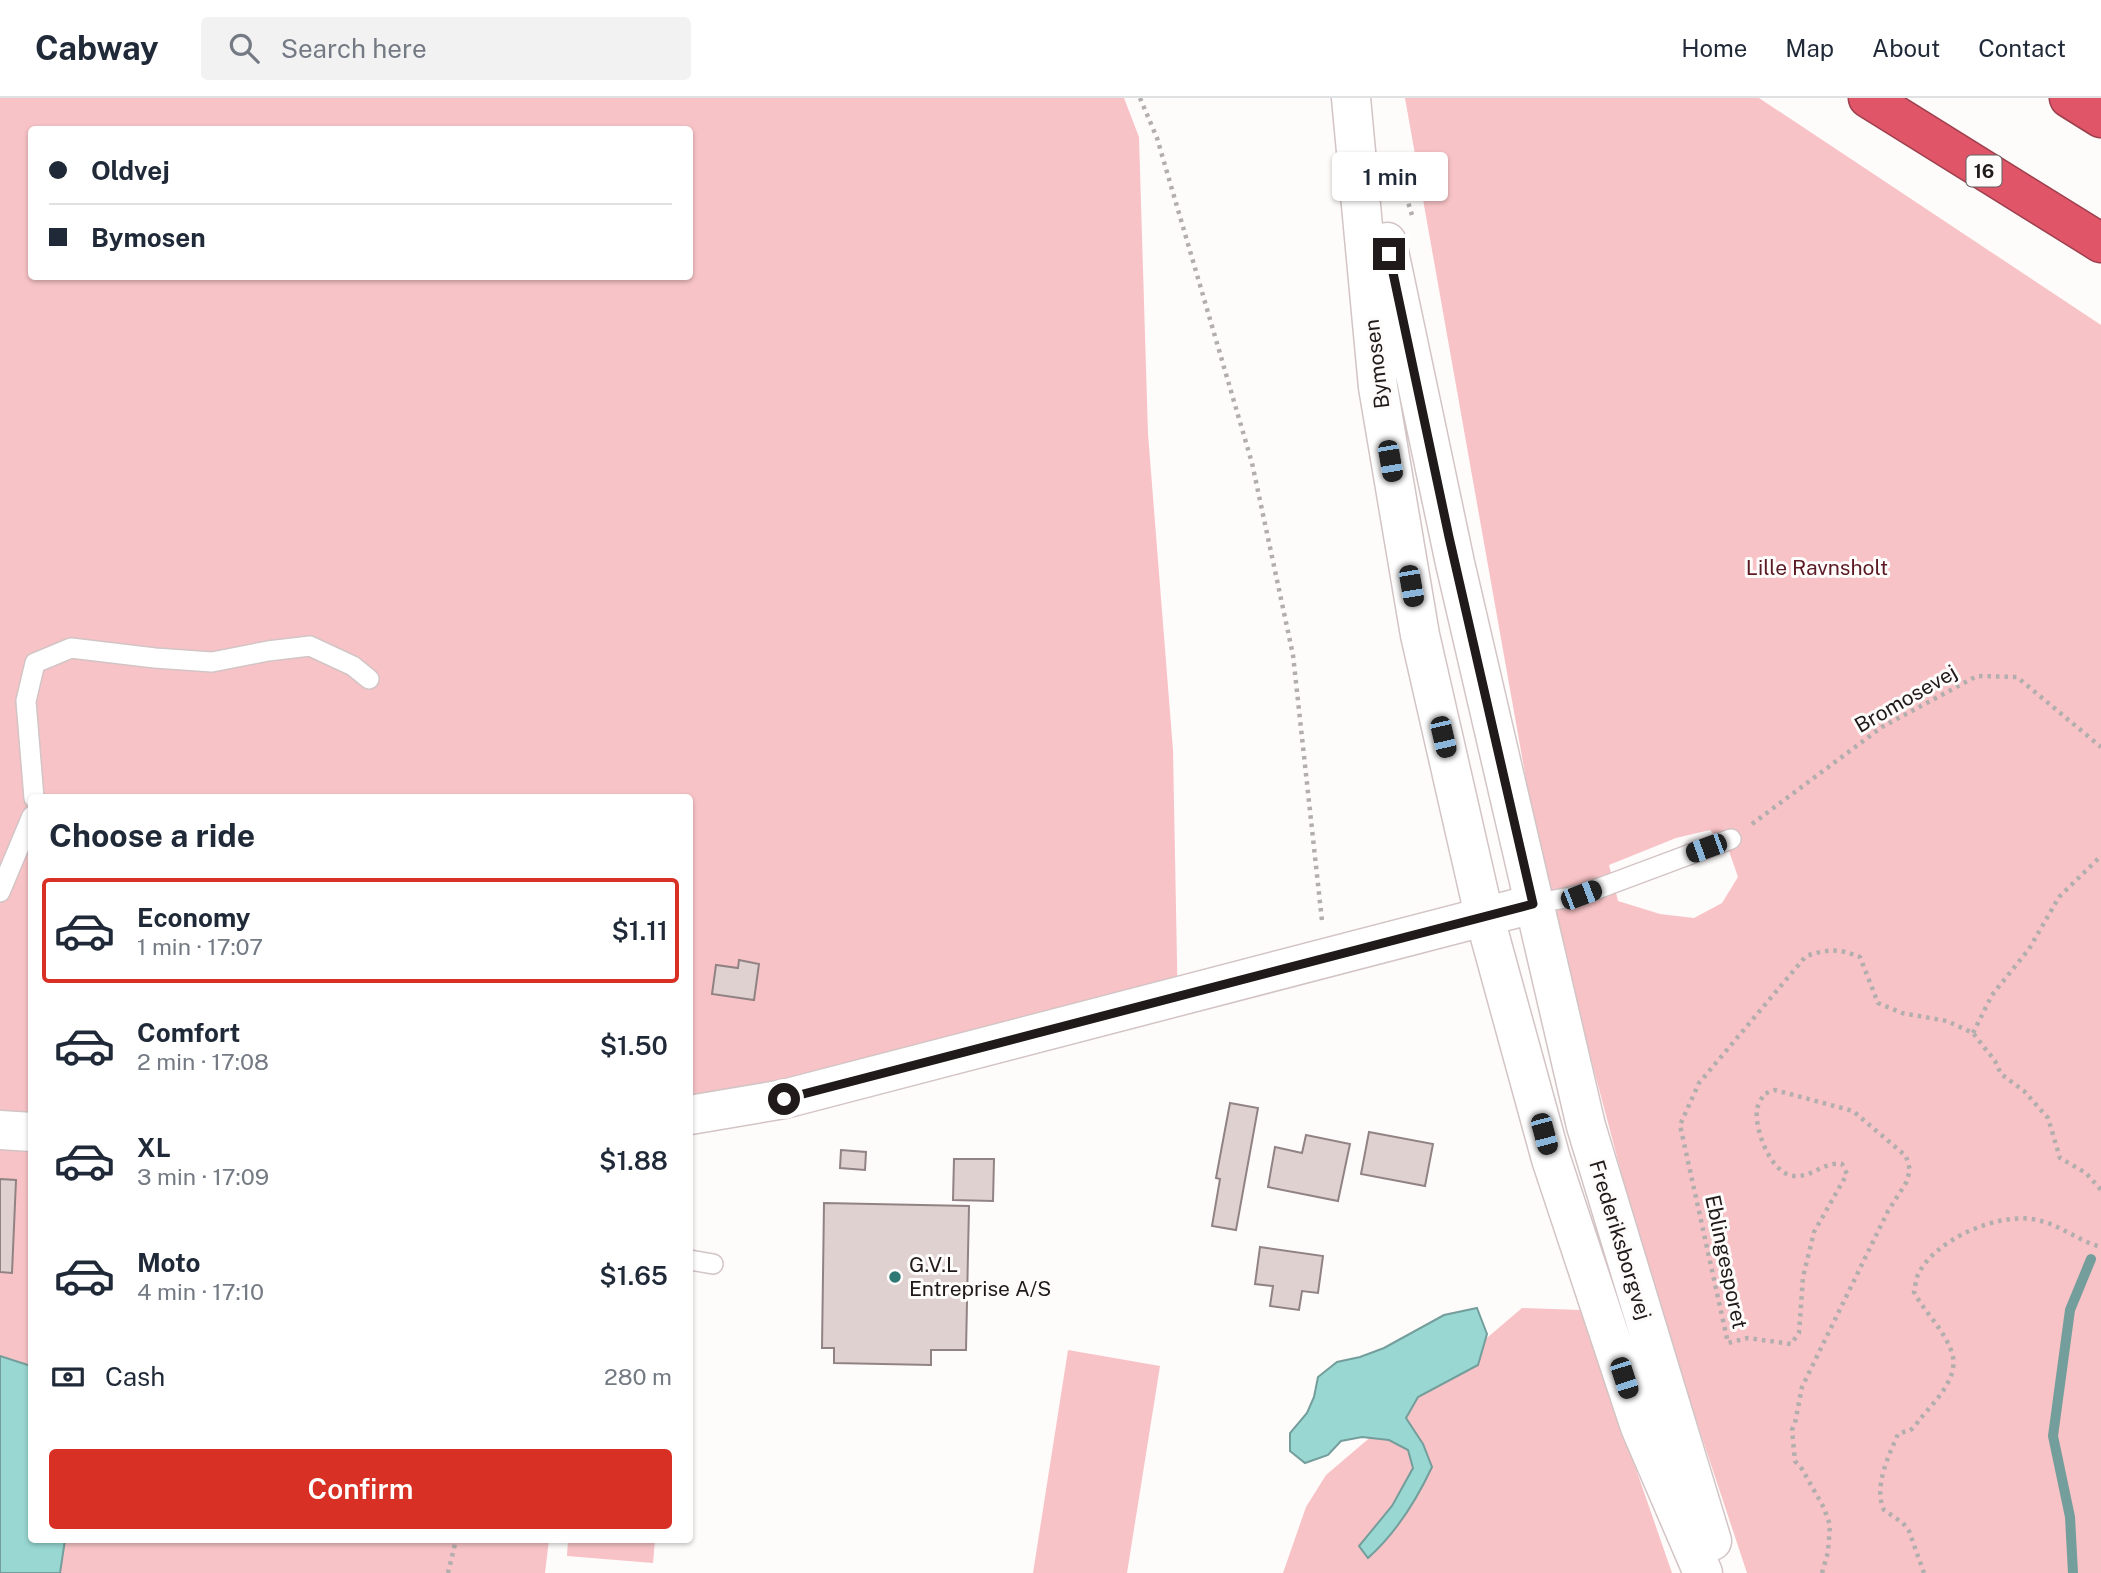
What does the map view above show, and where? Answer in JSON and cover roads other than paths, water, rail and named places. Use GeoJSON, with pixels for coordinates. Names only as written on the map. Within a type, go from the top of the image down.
{"type":"FeatureCollection","features":[{"type":"Feature","properties":{"kind":"highway","name":"16"},"geometry":{"type":"LineString","coordinates":[[1868,98],[2101,243]]}},
{"type":"Feature","properties":{"kind":"highway"},"geometry":{"type":"LineString","coordinates":[[2069,98],[2101,118]]}},
{"type":"Feature","properties":{"kind":"street","name":"Bymosen"},"geometry":{"type":"LineString","coordinates":[[1351,98],[1380,400],[1420,635],[1484,915]]}},
{"type":"Feature","properties":{"kind":"street","name":"Bymosen"},"geometry":{"type":"LineString","coordinates":[[1362,98],[1393,279],[1533,904]]}},
{"type":"Feature","properties":{"kind":"street"},"geometry":{"type":"LineString","coordinates":[[693,1114],[784,1099],[1533,904]]}},
{"type":"Feature","properties":{"kind":"street","name":"Frederiksborgvej"},"geometry":{"type":"LineString","coordinates":[[1533,904],[1586,1126],[1722,1573]]}},
{"type":"Feature","properties":{"kind":"street","name":"Frederiksborgvej"},"geometry":{"type":"LineString","coordinates":[[1484,915],[1551,1158],[1640,1427],[1703,1573]]}},
{"type":"Feature","properties":{"kind":"street"},"geometry":{"type":"LineString","coordinates":[[0,1130],[28,1132]]}},
{"type":"Feature","properties":{"kind":"lane"},"geometry":{"type":"LineString","coordinates":[[34,794],[26,701],[35,663],[71,648],[212,662],[268,650],[310,646],[353,666],[369,678]]}},
{"type":"Feature","properties":{"kind":"lane"},"geometry":{"type":"LineString","coordinates":[[0,892],[28,826]]}},
{"type":"Feature","properties":{"kind":"lane"},"geometry":{"type":"LineString","coordinates":[[1533,904],[1581,895],[1731,839]]}},
{"type":"Feature","properties":{"kind":"lane"},"geometry":{"type":"LineString","coordinates":[[693,1261],[713,1264]]}},
{"type":"Feature","properties":{"kind":"water"},"geometry":{"type":"Polygon","coordinates":[[[1477,1308],[1487,1334],[1478,1365],[1418,1397],[1406,1418],[1423,1444],[1432,1467],[1404,1516],[1368,1558],[1359,1546],[1392,1506],[1413,1468],[1408,1450],[1389,1440],[1362,1437],[1341,1441],[1328,1455],[1305,1463],[1290,1451],[1290,1433],[1307,1413],[1318,1377],[1337,1362],[1384,1348],[1444,1315],[1477,1308]]]}},
{"type":"Feature","properties":{"kind":"water"},"geometry":{"type":"Polygon","coordinates":[[[0,1356],[28,1365],[28,1543],[65,1543],[60,1573],[0,1573],[0,1356]]]}},
{"type":"Feature","properties":{"kind":"waterway"},"geometry":{"type":"LineString","coordinates":[[2073,1573],[2070,1517],[2053,1436],[2070,1310],[2091,1259]]}},
{"type":"Feature","properties":{"kind":"place","name":"G.V.L Entreprise A/S"},"geometry":{"type":"Point","coordinates":[895,1277]}},
{"type":"Feature","properties":{"kind":"park label","name":"Lille Ravnsholt"},"geometry":{"type":"Point","coordinates":[1817,568]}}]}
